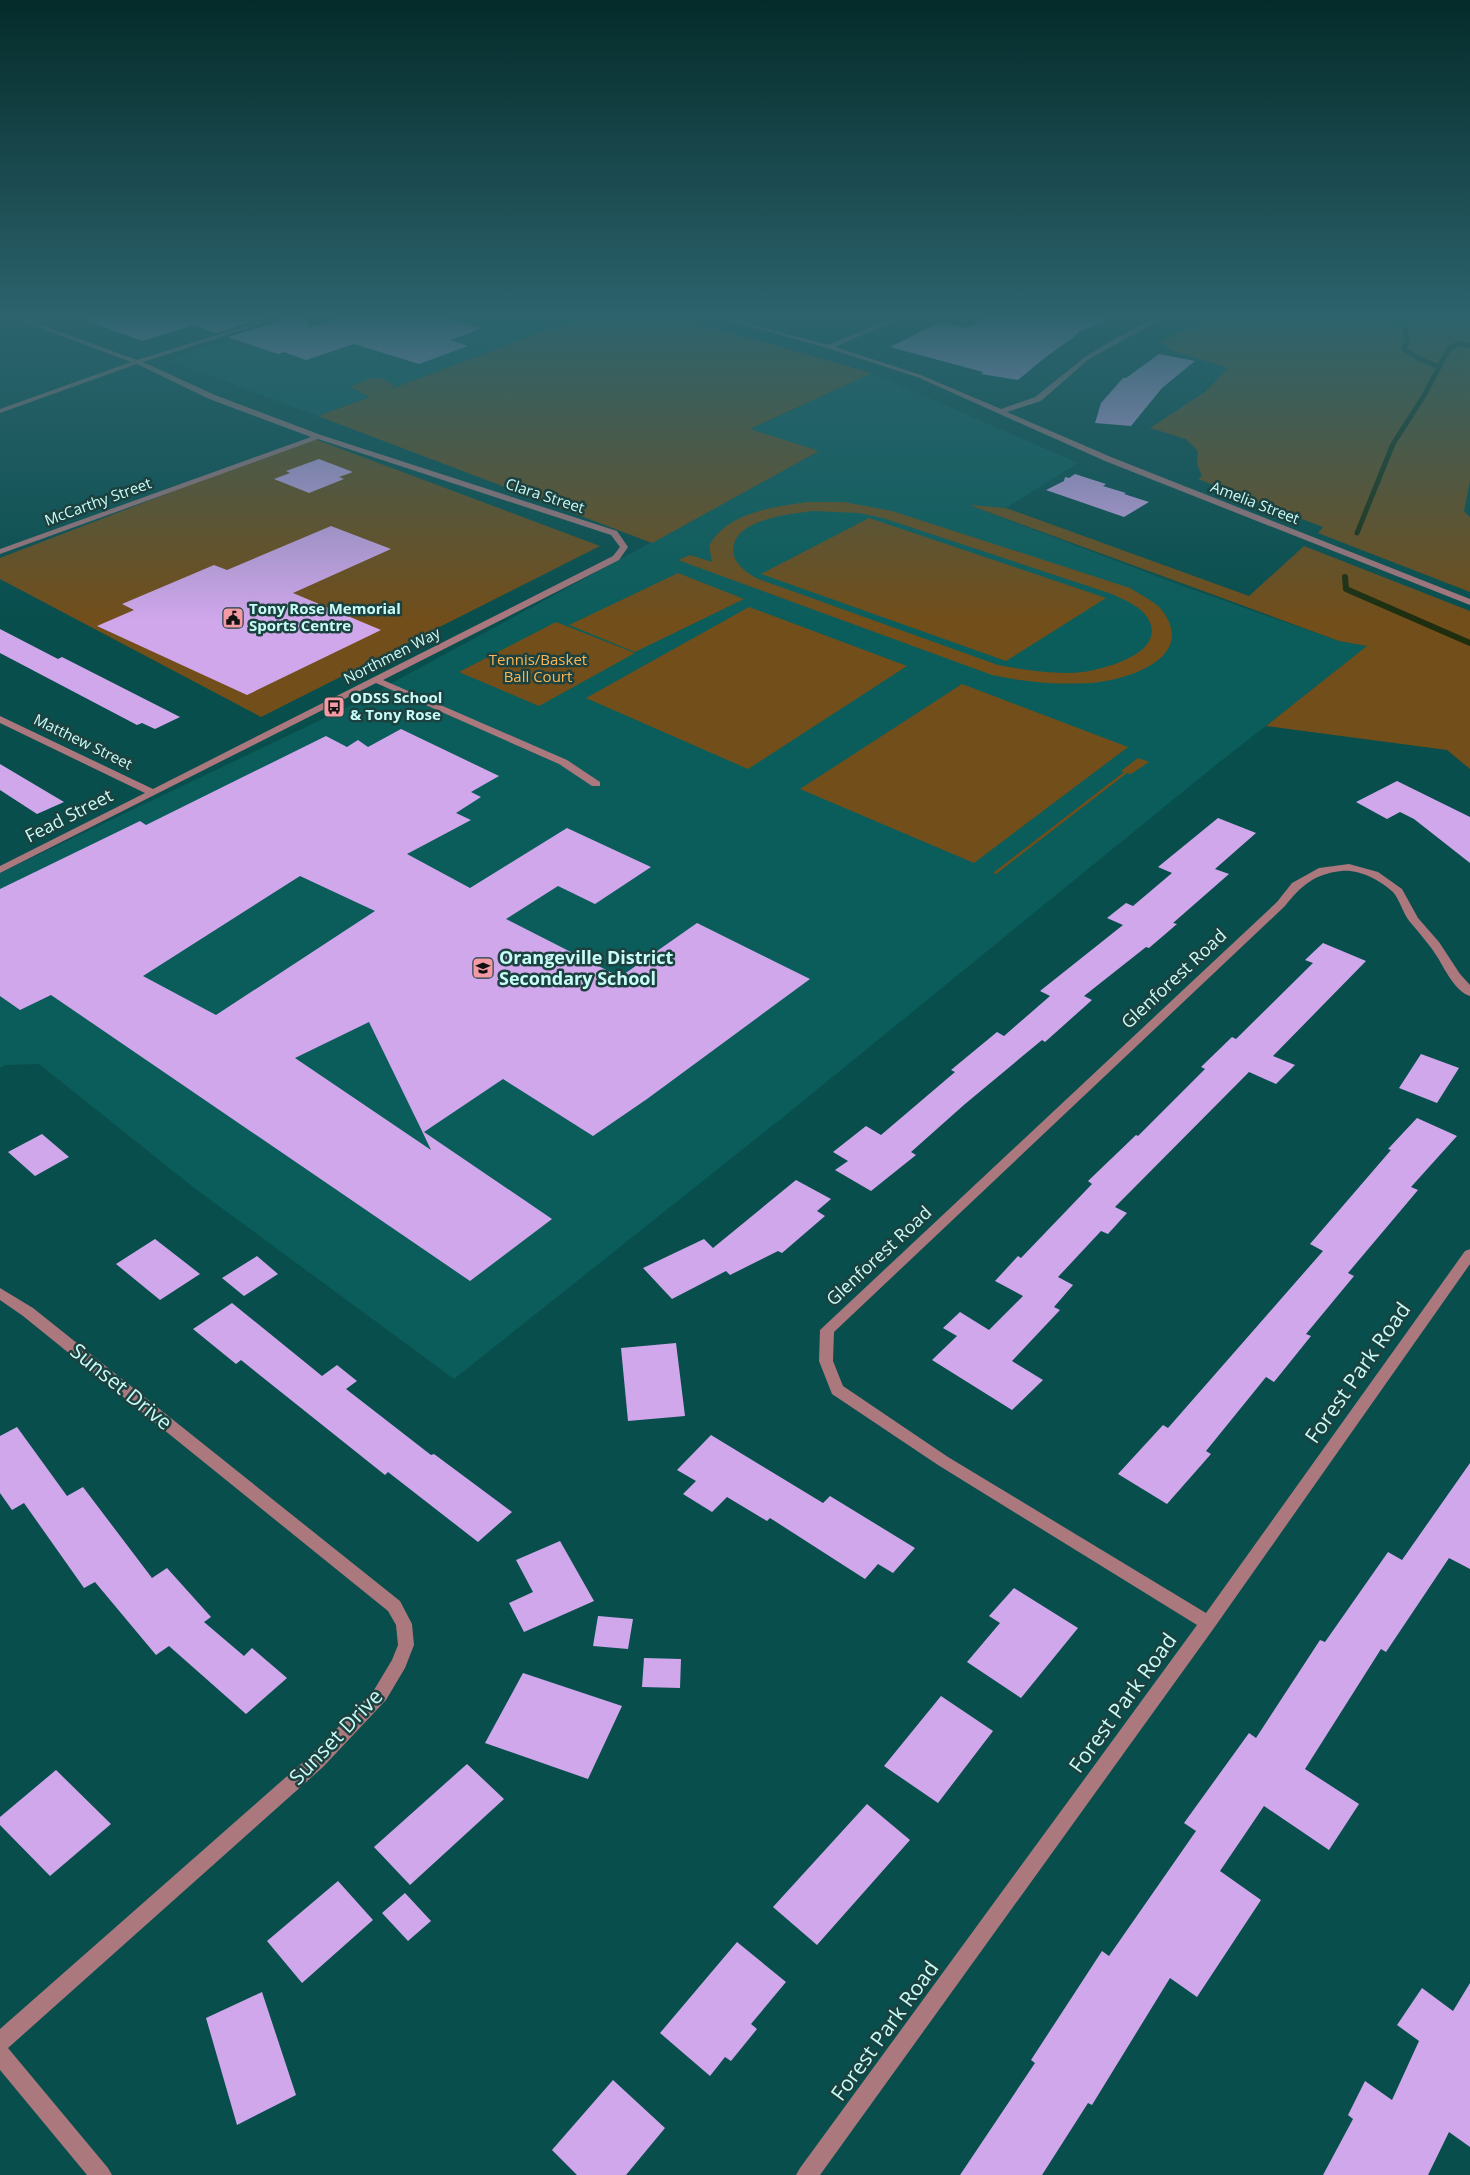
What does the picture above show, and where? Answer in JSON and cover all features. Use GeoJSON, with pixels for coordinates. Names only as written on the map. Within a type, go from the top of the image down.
{"type":"FeatureCollection","features":[{"type":"Feature","properties":{"kind":"street","name":"Clara Street"},"geometry":{"type":"LineString","coordinates":[[272,420],[318,437],[614,533],[624,547],[616,558]]}},
{"type":"Feature","properties":{"kind":"street","name":"Amelia Street"},"geometry":{"type":"LineString","coordinates":[[1019,420],[1158,479],[1470,602]]}},
{"type":"Feature","properties":{"kind":"street","name":"McCarthy Street"},"geometry":{"type":"LineString","coordinates":[[0,552],[318,437]]}},
{"type":"Feature","properties":{"kind":"street","name":"Northmen Way"},"geometry":{"type":"LineString","coordinates":[[154,793],[616,558]]}},
{"type":"Feature","properties":{"kind":"street"},"geometry":{"type":"LineString","coordinates":[[376,680],[563,762],[596,784]]}},
{"type":"Feature","properties":{"kind":"street","name":"Matthew Street"},"geometry":{"type":"LineString","coordinates":[[0,719],[154,793]]}},
{"type":"Feature","properties":{"kind":"street","name":"Fead Street"},"geometry":{"type":"LineString","coordinates":[[0,870],[154,793]]}},
{"type":"Feature","properties":{"kind":"street","name":"Glenforest Road"},"geometry":{"type":"LineString","coordinates":[[1208,1623],[943,1462],[837,1390],[829,1374],[824,1351],[827,1330],[1274,910],[1296,885],[1323,870],[1349,867],[1374,874],[1398,891],[1413,919],[1435,944],[1455,976],[1470,992]]}},
{"type":"Feature","properties":{"kind":"street","name":"Forest Park Road"},"geometry":{"type":"LineString","coordinates":[[807,2175],[1208,1623],[1470,1254]]}},
{"type":"Feature","properties":{"kind":"street","name":"Sunset Drive"},"geometry":{"type":"LineString","coordinates":[[0,1292],[28,1312],[394,1606],[404,1624],[406,1645],[400,1664],[380,1695],[316,1761],[0,2042]]}},
{"type":"Feature","properties":{"kind":"street"},"geometry":{"type":"LineString","coordinates":[[0,2054],[101,2175]]}},
{"type":"Feature","properties":{"kind":"shaded area","name":"Orangeville District Secondary School"},"geometry":{"type":"Polygon","coordinates":[[[772,420],[978,420],[1078,463],[1006,508],[971,506],[1180,585],[1339,641],[1368,646],[1217,764],[787,1114],[454,1379],[193,1187],[39,1064],[5,1065],[0,1068],[0,873],[379,692],[388,685],[818,452],[749,430],[772,420]]]}},
{"type":"Feature","properties":{"kind":"green space"},"geometry":{"type":"Polygon","coordinates":[[[327,420],[771,420],[750,429],[819,451],[652,543],[327,420]]]}},
{"type":"Feature","properties":{"kind":"green space"},"geometry":{"type":"Polygon","coordinates":[[[1163,420],[1470,420],[1470,481],[1464,511],[1470,517],[1470,592],[1318,533],[1323,527],[1198,479],[1202,476],[1197,464],[1198,451],[1186,439],[1150,428],[1163,420]]]}},
{"type":"Feature","properties":{"kind":"green space"},"geometry":{"type":"Polygon","coordinates":[[[312,438],[600,546],[261,717],[0,579],[0,558],[312,438]]]}},
{"type":"Feature","properties":{"kind":"green space"},"geometry":{"type":"Polygon","coordinates":[[[808,502],[844,502],[892,511],[1130,588],[1161,609],[1170,626],[1171,640],[1165,653],[1154,663],[1123,677],[1106,681],[1078,684],[1053,683],[992,675],[678,560],[690,555],[712,562],[709,546],[727,525],[739,518],[766,509],[808,502]],[[814,511],[793,513],[756,523],[738,535],[734,544],[734,555],[742,568],[756,578],[998,665],[1051,672],[1083,672],[1119,663],[1143,649],[1150,640],[1152,629],[1144,613],[1131,603],[1112,594],[883,518],[859,513],[814,511]]]}},
{"type":"Feature","properties":{"kind":"green space"},"geometry":{"type":"Polygon","coordinates":[[[969,505],[1006,508],[1249,596],[1304,546],[1470,611],[1470,769],[1447,750],[1266,726],[1367,646],[1339,641],[969,505]]]}},
{"type":"Feature","properties":{"kind":"green space"},"geometry":{"type":"Polygon","coordinates":[[[869,518],[1106,598],[1006,661],[761,574],[869,518]]]}},
{"type":"Feature","properties":{"kind":"green space"},"geometry":{"type":"Polygon","coordinates":[[[678,573],[744,599],[635,652],[569,625],[678,573]]]}},
{"type":"Feature","properties":{"kind":"green space"},"geometry":{"type":"Polygon","coordinates":[[[749,607],[907,666],[748,769],[586,698],[749,607]]]}},
{"type":"Feature","properties":{"kind":"green space","name":"Tennis/Basket Ball Court"},"geometry":{"type":"Polygon","coordinates":[[[556,622],[635,653],[539,706],[459,672],[556,622]]]}},
{"type":"Feature","properties":{"kind":"green space"},"geometry":{"type":"Polygon","coordinates":[[[962,684],[1128,747],[974,863],[800,789],[962,684]]]}},
{"type":"Feature","properties":{"kind":"green space"},"geometry":{"type":"Polygon","coordinates":[[[1138,758],[1149,762],[1131,774],[1127,773],[996,874],[993,873],[1124,772],[1121,771],[1138,758]]]}},
{"type":"Feature","properties":{"kind":"building"},"geometry":{"type":"Polygon","coordinates":[[[1096,420],[1136,420],[1131,426],[1095,423],[1096,420]]]}},
{"type":"Feature","properties":{"kind":"building"},"geometry":{"type":"Polygon","coordinates":[[[319,459],[353,472],[339,477],[344,479],[309,493],[274,479],[290,473],[286,471],[319,459]]]}},
{"type":"Feature","properties":{"kind":"building"},"geometry":{"type":"Polygon","coordinates":[[[1075,474],[1106,484],[1103,486],[1149,502],[1124,517],[1046,490],[1064,481],[1065,477],[1069,478],[1075,474]]]}},
{"type":"Feature","properties":{"kind":"building","name":"Tony Rose Memorial Sports Centre"},"geometry":{"type":"Polygon","coordinates":[[[331,526],[391,549],[293,593],[381,630],[247,695],[97,626],[134,610],[122,604],[214,565],[227,570],[331,526]]]}},
{"type":"Feature","properties":{"kind":"building"},"geometry":{"type":"Polygon","coordinates":[[[0,629],[58,659],[62,657],[180,717],[155,729],[142,723],[137,725],[0,653],[0,629]]]}},
{"type":"Feature","properties":{"kind":"building"},"geometry":{"type":"Polygon","coordinates":[[[401,729],[499,776],[471,792],[481,797],[456,813],[471,820],[407,854],[470,888],[567,828],[651,867],[595,904],[558,886],[506,919],[620,977],[697,923],[810,979],[647,1099],[593,1136],[503,1079],[424,1132],[552,1219],[470,1281],[51,995],[20,1010],[0,996],[0,889],[140,821],[146,825],[326,736],[347,747],[358,740],[368,747],[401,729]],[[300,876],[143,976],[216,1015],[375,911],[300,876]],[[369,1022],[295,1058],[431,1150],[422,1131],[369,1022]]]}},
{"type":"Feature","properties":{"kind":"building"},"geometry":{"type":"Polygon","coordinates":[[[0,764],[64,802],[37,814],[0,790],[0,764]]]}},
{"type":"Feature","properties":{"kind":"building"},"geometry":{"type":"Polygon","coordinates":[[[1397,781],[1470,817],[1470,863],[1414,819],[1400,812],[1387,819],[1356,802],[1397,781]]]}},
{"type":"Feature","properties":{"kind":"building"},"geometry":{"type":"Polygon","coordinates":[[[1218,818],[1256,833],[1215,869],[1229,874],[1173,923],[1177,924],[1149,948],[1146,947],[1084,996],[1092,1000],[1045,1042],[1042,1040],[965,1104],[911,1152],[916,1155],[871,1191],[835,1170],[848,1161],[833,1152],[866,1126],[881,1135],[955,1072],[951,1070],[997,1032],[1004,1036],[1050,996],[1040,991],[1123,925],[1107,918],[1126,903],[1133,906],[1172,873],[1158,867],[1218,818]]]}},
{"type":"Feature","properties":{"kind":"building"},"geometry":{"type":"Polygon","coordinates":[[[1323,943],[1366,961],[1273,1056],[1295,1065],[1276,1084],[1249,1072],[1115,1207],[1127,1213],[1108,1234],[1101,1231],[1058,1277],[1073,1285],[1054,1307],[1060,1310],[1012,1361],[1043,1380],[1012,1410],[932,1360],[957,1336],[943,1328],[960,1312],[989,1330],[1023,1296],[995,1281],[1018,1256],[1021,1258],[1092,1184],[1088,1181],[1136,1135],[1138,1136],[1205,1069],[1201,1067],[1232,1037],[1236,1039],[1313,963],[1305,960],[1323,943]]]}},
{"type":"Feature","properties":{"kind":"building"},"geometry":{"type":"Polygon","coordinates":[[[1421,1054],[1459,1068],[1437,1103],[1399,1088],[1421,1054]]]}},
{"type":"Feature","properties":{"kind":"building"},"geometry":{"type":"Polygon","coordinates":[[[1417,1118],[1457,1136],[1411,1187],[1418,1190],[1348,1273],[1354,1276],[1306,1334],[1311,1336],[1274,1382],[1266,1377],[1206,1451],[1211,1454],[1167,1504],[1118,1474],[1163,1425],[1168,1428],[1323,1251],[1310,1244],[1391,1150],[1388,1149],[1417,1118]]]}},
{"type":"Feature","properties":{"kind":"building"},"geometry":{"type":"Polygon","coordinates":[[[42,1134],[69,1157],[35,1176],[8,1152],[42,1134]]]}},
{"type":"Feature","properties":{"kind":"building"},"geometry":{"type":"Polygon","coordinates":[[[796,1180],[831,1199],[817,1211],[825,1216],[782,1253],[778,1251],[730,1275],[726,1271],[672,1299],[643,1268],[704,1239],[713,1248],[796,1180]]]}},
{"type":"Feature","properties":{"kind":"building"},"geometry":{"type":"Polygon","coordinates":[[[155,1239],[200,1274],[160,1300],[116,1264],[155,1239]]]}},
{"type":"Feature","properties":{"kind":"building"},"geometry":{"type":"Polygon","coordinates":[[[257,1256],[278,1274],[244,1296],[222,1278],[257,1256]]]}},
{"type":"Feature","properties":{"kind":"building"},"geometry":{"type":"Polygon","coordinates":[[[232,1303],[322,1376],[337,1365],[357,1381],[346,1389],[431,1455],[434,1454],[512,1512],[478,1542],[388,1472],[385,1475],[241,1360],[236,1364],[193,1329],[232,1303]]]}},
{"type":"Feature","properties":{"kind":"building"},"geometry":{"type":"Polygon","coordinates":[[[676,1343],[685,1416],[628,1421],[621,1348],[676,1343]]]}},
{"type":"Feature","properties":{"kind":"building"},"geometry":{"type":"Polygon","coordinates":[[[17,1427],[67,1496],[83,1487],[152,1578],[167,1568],[211,1617],[204,1622],[244,1656],[252,1648],[287,1678],[246,1714],[169,1646],[156,1655],[95,1582],[84,1588],[24,1503],[12,1510],[0,1493],[0,1436],[17,1427]]]}},
{"type":"Feature","properties":{"kind":"building"},"geometry":{"type":"Polygon","coordinates":[[[711,1435],[823,1503],[830,1496],[915,1548],[893,1573],[878,1564],[865,1579],[770,1518],[767,1521],[727,1497],[712,1512],[683,1494],[696,1481],[677,1470],[711,1435]]]}},
{"type":"Feature","properties":{"kind":"building"},"geometry":{"type":"Polygon","coordinates":[[[1470,1463],[1470,1569],[1449,1558],[1386,1652],[1381,1649],[1305,1769],[1359,1804],[1329,1850],[1264,1806],[1220,1871],[1261,1900],[1197,1997],[1170,1978],[1092,2105],[1088,2103],[1042,2175],[960,2175],[1035,2063],[1031,2060],[1102,1951],[1109,1956],[1196,1831],[1184,1823],[1249,1733],[1256,1738],[1320,1640],[1325,1642],[1388,1552],[1402,1560],[1470,1463]]]}},
{"type":"Feature","properties":{"kind":"building"},"geometry":{"type":"Polygon","coordinates":[[[560,1541],[594,1601],[524,1632],[509,1603],[533,1592],[516,1560],[560,1541]]]}},
{"type":"Feature","properties":{"kind":"building"},"geometry":{"type":"Polygon","coordinates":[[[1014,1588],[1078,1628],[1021,1698],[967,1662],[1000,1623],[989,1616],[1014,1588]]]}},
{"type":"Feature","properties":{"kind":"building"},"geometry":{"type":"Polygon","coordinates":[[[598,1616],[633,1619],[628,1649],[593,1646],[598,1616]]]}},
{"type":"Feature","properties":{"kind":"building"},"geometry":{"type":"Polygon","coordinates":[[[644,1658],[681,1659],[680,1688],[642,1687],[644,1658]]]}},
{"type":"Feature","properties":{"kind":"building"},"geometry":{"type":"Polygon","coordinates":[[[523,1673],[622,1706],[588,1779],[485,1743],[523,1673]]]}},
{"type":"Feature","properties":{"kind":"building"},"geometry":{"type":"Polygon","coordinates":[[[941,1696],[993,1731],[938,1803],[884,1766],[941,1696]]]}},
{"type":"Feature","properties":{"kind":"building"},"geometry":{"type":"Polygon","coordinates":[[[467,1764],[504,1799],[410,1885],[374,1847],[467,1764]]]}},
{"type":"Feature","properties":{"kind":"building"},"geometry":{"type":"Polygon","coordinates":[[[56,1770],[111,1824],[50,1876],[0,1825],[0,1817],[56,1770]]]}},
{"type":"Feature","properties":{"kind":"building"},"geometry":{"type":"Polygon","coordinates":[[[867,1804],[910,1840],[817,1945],[773,1907],[867,1804]]]}},
{"type":"Feature","properties":{"kind":"building"},"geometry":{"type":"Polygon","coordinates":[[[338,1881],[373,1920],[302,1983],[267,1941],[338,1881]]]}},
{"type":"Feature","properties":{"kind":"building"},"geometry":{"type":"Polygon","coordinates":[[[405,1893],[431,1921],[408,1941],[382,1913],[405,1893]]]}},
{"type":"Feature","properties":{"kind":"building"},"geometry":{"type":"Polygon","coordinates":[[[737,1942],[786,1982],[751,2024],[757,2029],[731,2061],[725,2057],[710,2076],[660,2033],[737,1942]]]}},
{"type":"Feature","properties":{"kind":"building"},"geometry":{"type":"Polygon","coordinates":[[[1470,1983],[1470,2147],[1449,2132],[1428,2175],[1323,2175],[1353,2119],[1348,2115],[1365,2081],[1392,2100],[1419,2041],[1397,2025],[1422,1988],[1453,2011],[1470,1983]]]}},
{"type":"Feature","properties":{"kind":"building"},"geometry":{"type":"Polygon","coordinates":[[[262,1992],[296,2095],[237,2125],[206,2018],[262,1992]]]}},
{"type":"Feature","properties":{"kind":"building"},"geometry":{"type":"Polygon","coordinates":[[[613,2080],[665,2128],[626,2175],[577,2175],[552,2150],[613,2080]]]}},
{"type":"Feature","properties":{"kind":"waterway"},"geometry":{"type":"LineString","coordinates":[[1357,533],[1393,444],[1409,420]]}},
{"type":"Feature","properties":{"kind":"waterway"},"geometry":{"type":"LineString","coordinates":[[1345,577],[1346,589],[1470,643]]}},
{"type":"Feature","properties":{"kind":"place","name":"Tony Rose Memorial Sports Centre"},"geometry":{"type":"Point","coordinates":[233,618]}},
{"type":"Feature","properties":{"kind":"place","name":"ODSS School & Tony Rose"},"geometry":{"type":"Point","coordinates":[334,707]}},
{"type":"Feature","properties":{"kind":"place","name":"Orangeville District Secondary School"},"geometry":{"type":"Point","coordinates":[483,968]}}]}
